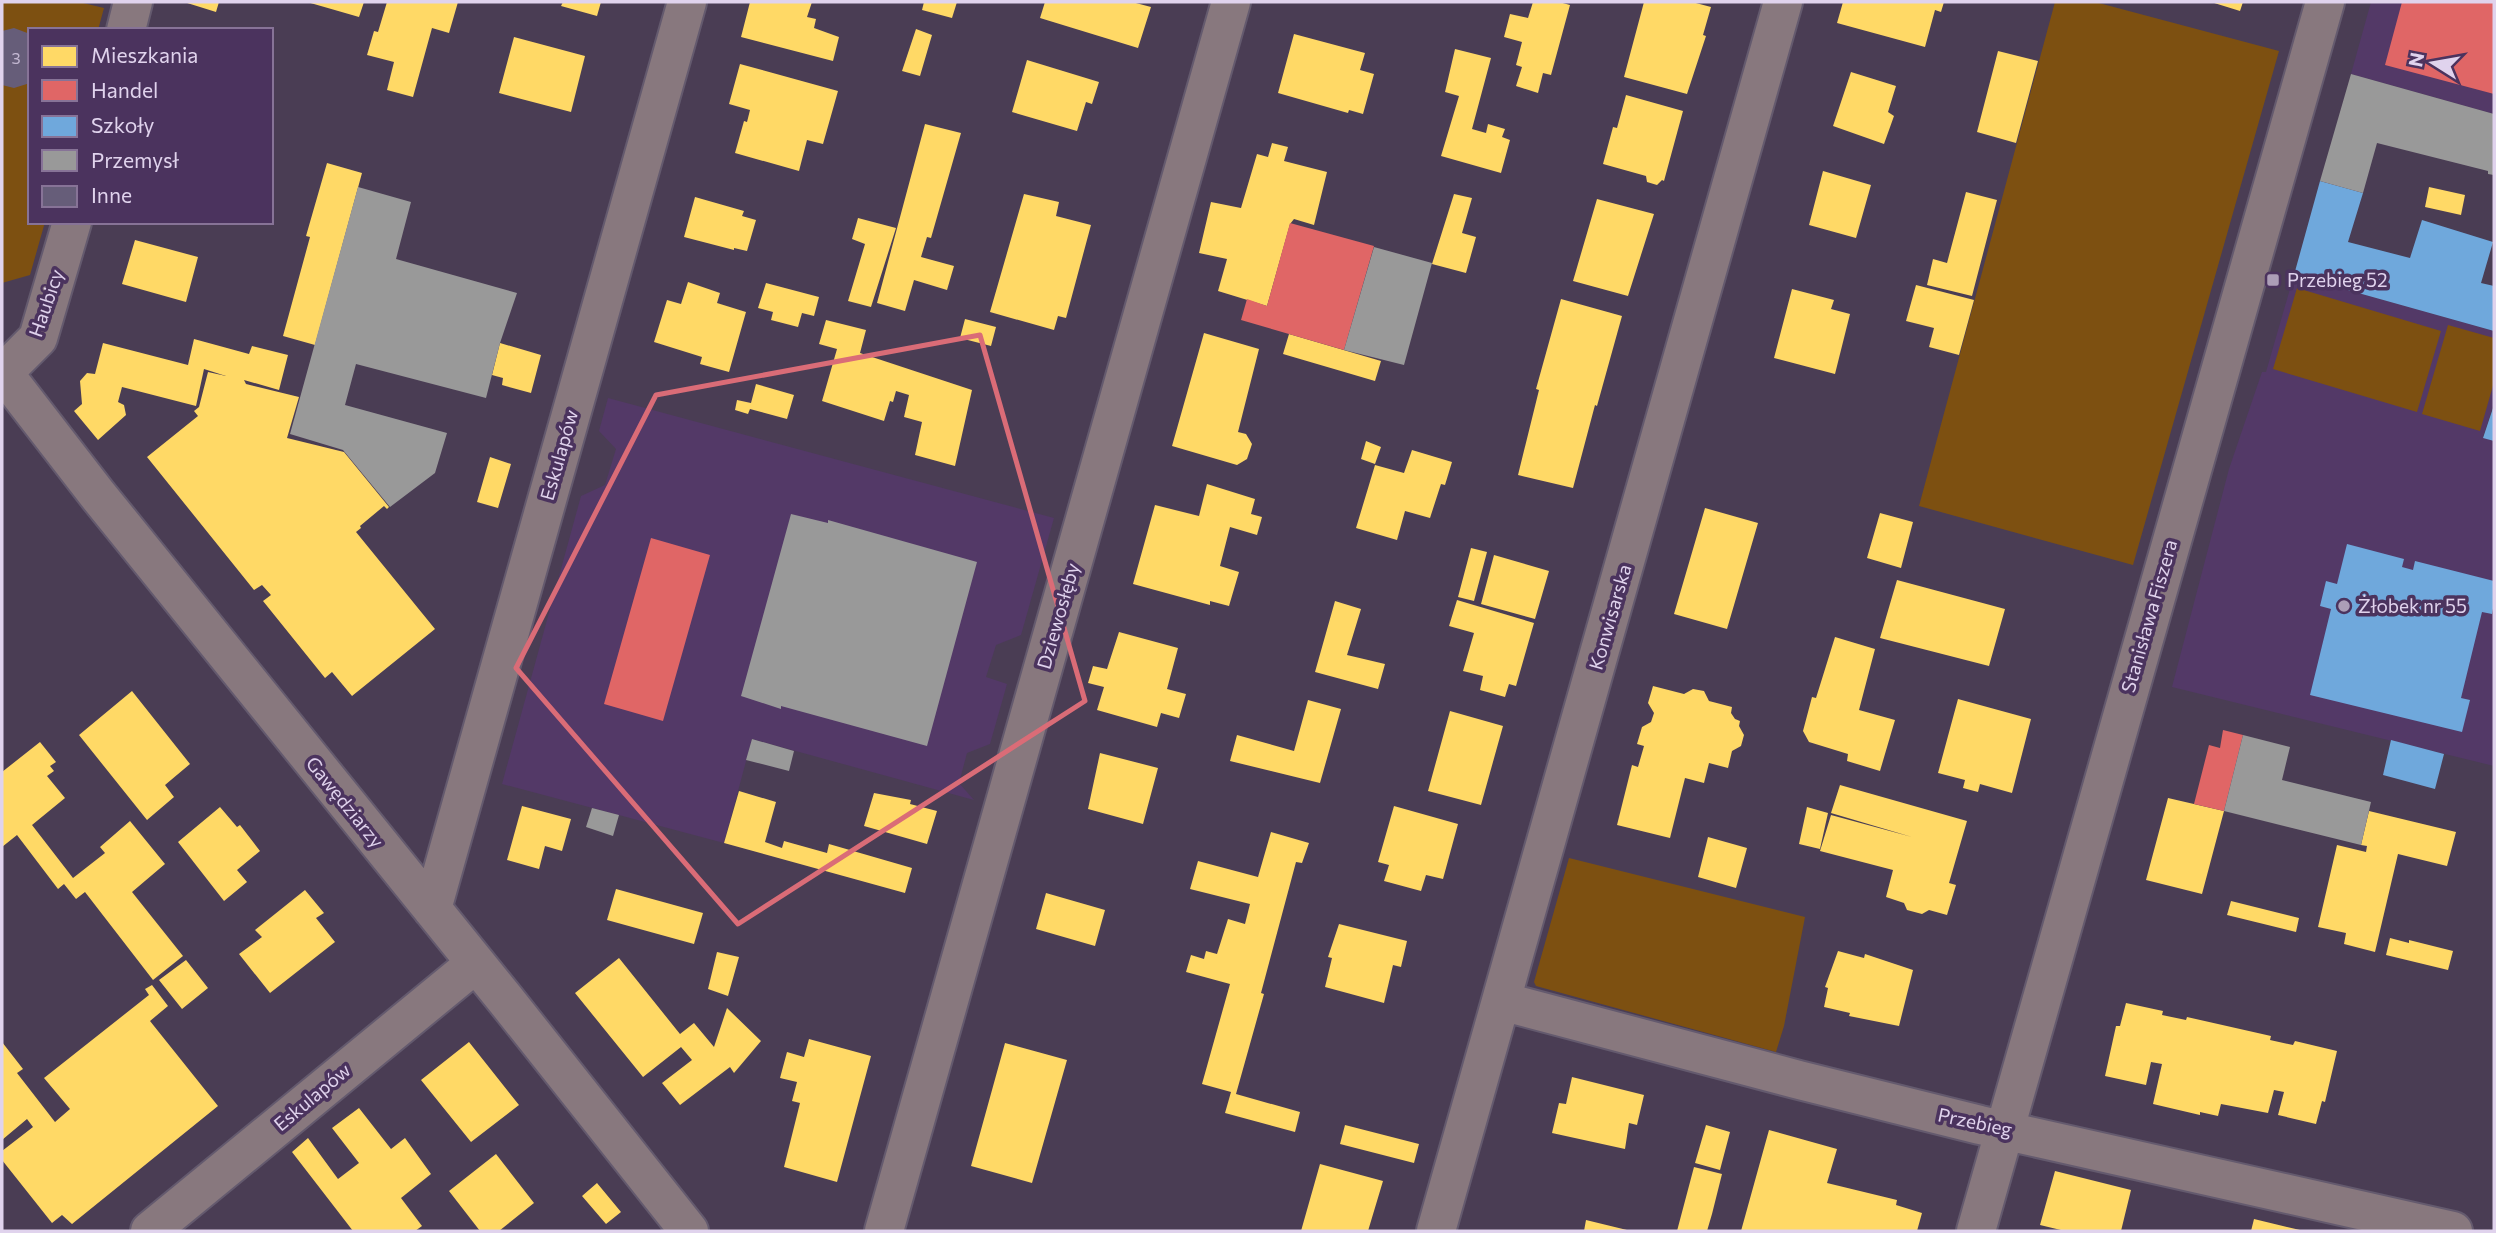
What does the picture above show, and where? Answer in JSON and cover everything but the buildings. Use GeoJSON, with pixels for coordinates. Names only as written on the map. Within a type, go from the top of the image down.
{"type":"FeatureCollection","features":[{"type":"Feature","properties":{"kind":"street"},"geometry":{"type":"LineString","coordinates":[[126,28],[133,2]]}},
{"type":"Feature","properties":{"kind":"street","name":"Eskulapów"},"geometry":{"type":"LineString","coordinates":[[432,909],[687,2]]}},
{"type":"Feature","properties":{"kind":"street","name":"Dziewosłęby"},"geometry":{"type":"LineString","coordinates":[[884,1231],[1231,2]]}},
{"type":"Feature","properties":{"kind":"street","name":"Konwisarska"},"geometry":{"type":"LineString","coordinates":[[1436,1231],[1783,2]]}},
{"type":"Feature","properties":{"kind":"street","name":"Stanisława Fiszera"},"geometry":{"type":"LineString","coordinates":[[1976,1231],[2325,2]]}},
{"type":"Feature","properties":{"kind":"street","name":"Haubicy"},"geometry":{"type":"LineString","coordinates":[[3,372],[38,338],[71,224]]}},
{"type":"Feature","properties":{"kind":"street","name":"Gawędziarzy"},"geometry":{"type":"LineString","coordinates":[[3,372],[97,494],[689,1231]]}},
{"type":"Feature","properties":{"kind":"street","name":"Eskulapów"},"geometry":{"type":"LineString","coordinates":[[150,1231],[475,964]]}},
{"type":"Feature","properties":{"kind":"street","name":"Przebieg"},"geometry":{"type":"LineString","coordinates":[[1501,1001],[1980,1125],[2004,1128],[2453,1231]]}},
{"type":"Feature","properties":{"kind":"highlighted area"},"geometry":{"type":"Polygon","coordinates":[[[980,335],[1085,701],[738,924],[516,668],[656,395],[980,335]]]}},
{"type":"Feature","properties":{"kind":"shaded area"},"geometry":{"type":"Polygon","coordinates":[[[2,2],[79,2],[104,8],[99,28],[28,28],[28,224],[44,224],[30,275],[2,283],[2,2]]]}},
{"type":"Feature","properties":{"kind":"shaded area"},"geometry":{"type":"Polygon","coordinates":[[[2055,2],[2095,2],[2279,51],[2133,565],[1919,506],[2055,2]]]}},
{"type":"Feature","properties":{"kind":"shaded area"},"geometry":{"type":"Polygon","coordinates":[[[2371,2],[2494,2],[2494,114],[2351,74],[2371,2]]]}},
{"type":"Feature","properties":{"kind":"shaded area"},"geometry":{"type":"Polygon","coordinates":[[[2294,275],[2494,331],[2494,403],[2483,437],[2494,441],[2494,766],[2172,687],[2229,469],[2262,372],[2266,372],[2294,275]]]}},
{"type":"Feature","properties":{"kind":"shaded area"},"geometry":{"type":"Polygon","coordinates":[[[2297,288],[2441,331],[2417,412],[2273,369],[2297,288]]]}},
{"type":"Feature","properties":{"kind":"shaded area"},"geometry":{"type":"Polygon","coordinates":[[[2448,325],[2494,338],[2494,382],[2480,431],[2422,414],[2448,325]]]}},
{"type":"Feature","properties":{"kind":"shaded area"},"geometry":{"type":"Polygon","coordinates":[[[608,398],[1054,518],[1021,635],[996,645],[986,677],[1007,684],[990,744],[967,753],[959,783],[974,800],[752,739],[724,843],[502,784],[581,496],[605,485],[616,449],[599,431],[608,398]]]}},
{"type":"Feature","properties":{"kind":"shaded area"},"geometry":{"type":"Polygon","coordinates":[[[1569,858],[1805,917],[1784,1026],[1776,1052],[1536,986],[1534,982],[1569,858]]]}},
{"type":"Feature","properties":{"kind":"place","name":"Przebieg 52"},"geometry":{"type":"Point","coordinates":[2273,280]}},
{"type":"Feature","properties":{"kind":"place","name":"Żłobek nr 55"},"geometry":{"type":"Point","coordinates":[2344,606]}}]}
